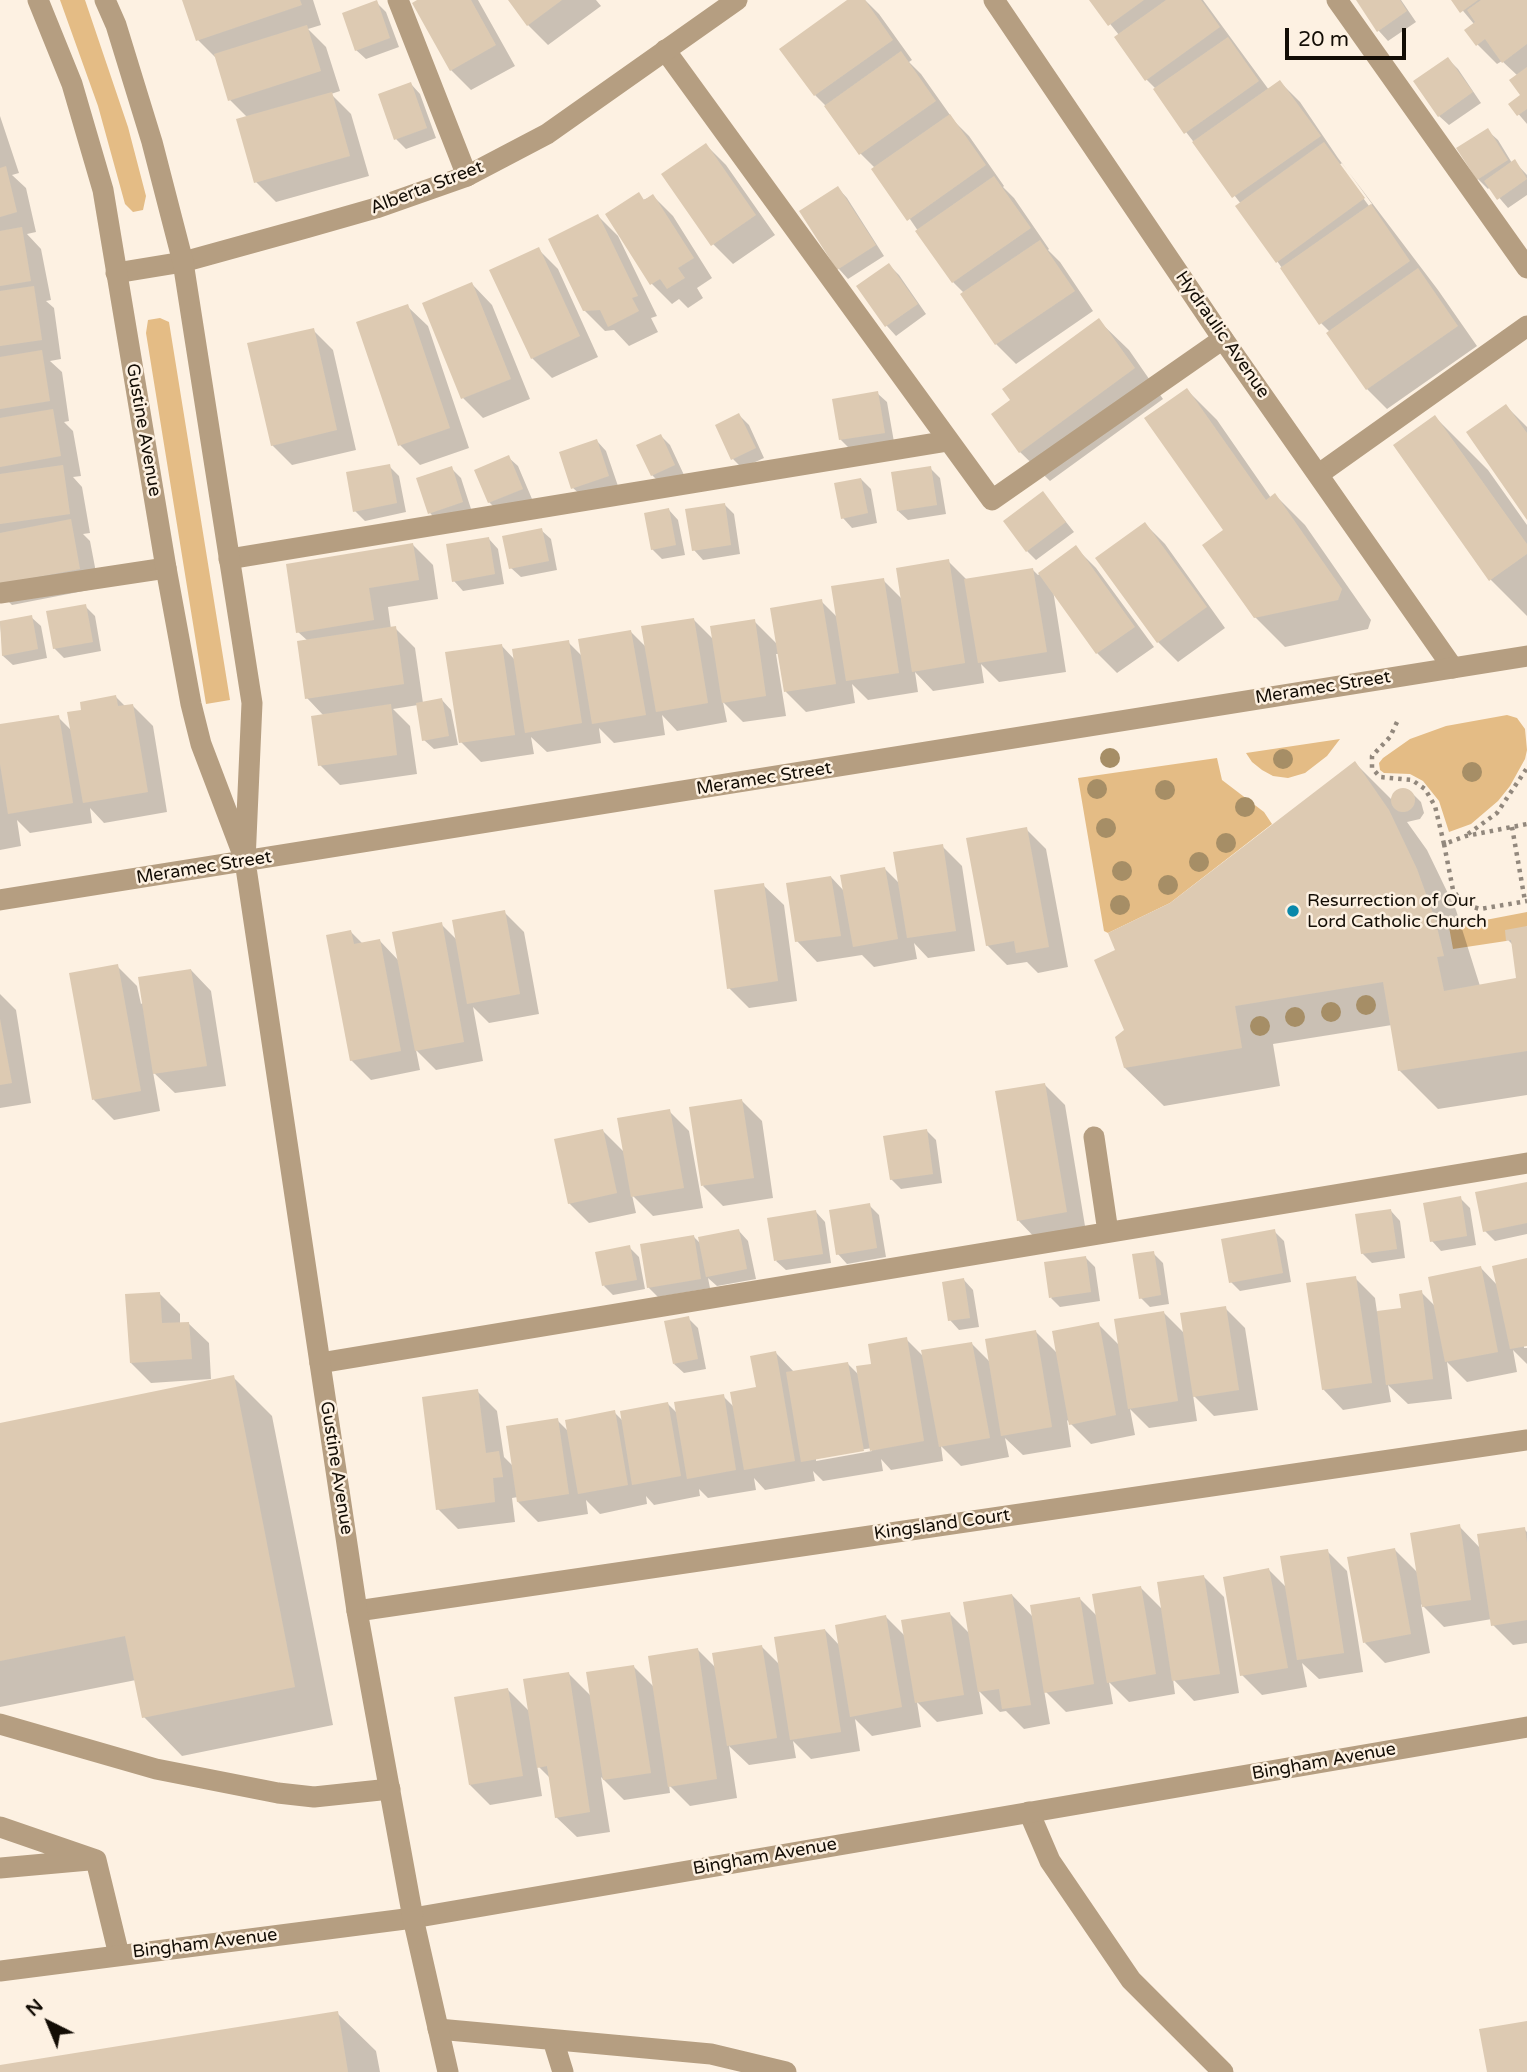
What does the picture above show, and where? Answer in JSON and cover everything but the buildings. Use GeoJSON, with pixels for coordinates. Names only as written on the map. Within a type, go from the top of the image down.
{"type":"FeatureCollection","features":[{"type":"Feature","properties":{"kind":"street","name":"Gustine Avenue"},"geometry":{"type":"LineString","coordinates":[[38,0],[72,84],[103,190],[191,704],[201,744],[245,861]]}},
{"type":"Feature","properties":{"kind":"street","name":"Gustine Avenue"},"geometry":{"type":"LineString","coordinates":[[105,0],[116,25],[152,142],[183,262],[252,704],[245,861],[357,1611],[413,1917],[448,2072]]}},
{"type":"Feature","properties":{"kind":"street"},"geometry":{"type":"LineString","coordinates":[[398,0],[467,176]]}},
{"type":"Feature","properties":{"kind":"street","name":"Alberta Street"},"geometry":{"type":"LineString","coordinates":[[116,273],[183,262],[376,208],[467,176],[547,134],[737,0]]}},
{"type":"Feature","properties":{"kind":"street","name":"Hydraulic Avenue"},"geometry":{"type":"LineString","coordinates":[[994,0],[1223,339],[1453,668]]}},
{"type":"Feature","properties":{"kind":"street"},"geometry":{"type":"LineString","coordinates":[[1337,0],[1527,268]]}},
{"type":"Feature","properties":{"kind":"street"},"geometry":{"type":"LineString","coordinates":[[665,50],[992,500],[1223,339]]}},
{"type":"Feature","properties":{"kind":"street"},"geometry":{"type":"LineString","coordinates":[[1319,474],[1527,326]]}},
{"type":"Feature","properties":{"kind":"street"},"geometry":{"type":"LineString","coordinates":[[229,559],[948,441]]}},
{"type":"Feature","properties":{"kind":"street"},"geometry":{"type":"LineString","coordinates":[[0,593],[166,568]]}},
{"type":"Feature","properties":{"kind":"street","name":"Meramec Street"},"geometry":{"type":"LineString","coordinates":[[0,900],[1527,656]]}},
{"type":"Feature","properties":{"kind":"street"},"geometry":{"type":"LineString","coordinates":[[1094,1138],[1108,1232]]}},
{"type":"Feature","properties":{"kind":"street"},"geometry":{"type":"LineString","coordinates":[[320,1363],[1527,1163]]}},
{"type":"Feature","properties":{"kind":"street","name":"Kingsland Court"},"geometry":{"type":"LineString","coordinates":[[357,1611],[1527,1440]]}},
{"type":"Feature","properties":{"kind":"street"},"geometry":{"type":"LineString","coordinates":[[0,1724],[156,1769],[278,1793],[314,1797],[390,1789]]}},
{"type":"Feature","properties":{"kind":"street","name":"Bingham Avenue"},"geometry":{"type":"LineString","coordinates":[[0,1971],[413,1917],[1527,1727]]}},
{"type":"Feature","properties":{"kind":"street"},"geometry":{"type":"LineString","coordinates":[[1029,1812],[1049,1861],[1131,1980],[1223,2072]]}},
{"type":"Feature","properties":{"kind":"street"},"geometry":{"type":"LineString","coordinates":[[0,1826],[96,1860]]}},
{"type":"Feature","properties":{"kind":"street"},"geometry":{"type":"LineString","coordinates":[[0,1868],[96,1860]]}},
{"type":"Feature","properties":{"kind":"street"},"geometry":{"type":"LineString","coordinates":[[96,1860],[120,1955]]}},
{"type":"Feature","properties":{"kind":"street"},"geometry":{"type":"LineString","coordinates":[[438,2029],[711,2054],[786,2072]]}},
{"type":"Feature","properties":{"kind":"street"},"geometry":{"type":"LineString","coordinates":[[553,2040],[563,2072]]}},
{"type":"Feature","properties":{"kind":"path"},"geometry":{"type":"LineString","coordinates":[[1397,722],[1390,737],[1372,756],[1372,768],[1380,777],[1412,780],[1425,789],[1435,806],[1453,890],[1463,904],[1480,909],[1526,901],[1512,827]]}},
{"type":"Feature","properties":{"kind":"path"},"geometry":{"type":"LineString","coordinates":[[1466,836],[1497,813],[1527,768]]}},
{"type":"Feature","properties":{"kind":"path"},"geometry":{"type":"LineString","coordinates":[[1444,844],[1466,836],[1527,824]]}},
{"type":"Feature","properties":{"kind":"shaded area"},"geometry":{"type":"Polygon","coordinates":[[[60,0],[85,0],[128,127],[146,196],[143,210],[133,212],[125,204],[98,106],[60,0]]]}},
{"type":"Feature","properties":{"kind":"shaded area"},"geometry":{"type":"Polygon","coordinates":[[[160,318],[169,322],[230,700],[206,704],[146,333],[148,320],[160,318]]]}},
{"type":"Feature","properties":{"kind":"shaded area"},"geometry":{"type":"Polygon","coordinates":[[[1507,715],[1517,718],[1525,729],[1525,759],[1498,801],[1471,824],[1449,832],[1439,801],[1423,781],[1410,774],[1384,773],[1380,770],[1379,763],[1383,758],[1410,739],[1446,726],[1507,715]]]}},
{"type":"Feature","properties":{"kind":"shaded area"},"geometry":{"type":"Polygon","coordinates":[[[1340,739],[1327,756],[1305,773],[1288,778],[1273,776],[1262,770],[1246,753],[1340,739]]]}},
{"type":"Feature","properties":{"kind":"shaded area"},"geometry":{"type":"Polygon","coordinates":[[[1217,758],[1222,780],[1264,812],[1272,824],[1170,903],[1108,933],[1104,931],[1078,778],[1217,758]]]}},
{"type":"Feature","properties":{"kind":"shaded area"},"geometry":{"type":"Polygon","coordinates":[[[1527,912],[1527,926],[1506,941],[1453,949],[1449,927],[1527,912]]]}},
{"type":"Feature","properties":{"kind":"place","name":"Resurrection of Our Lord Catholic Church"},"geometry":{"type":"Point","coordinates":[1293,911]}}]}
